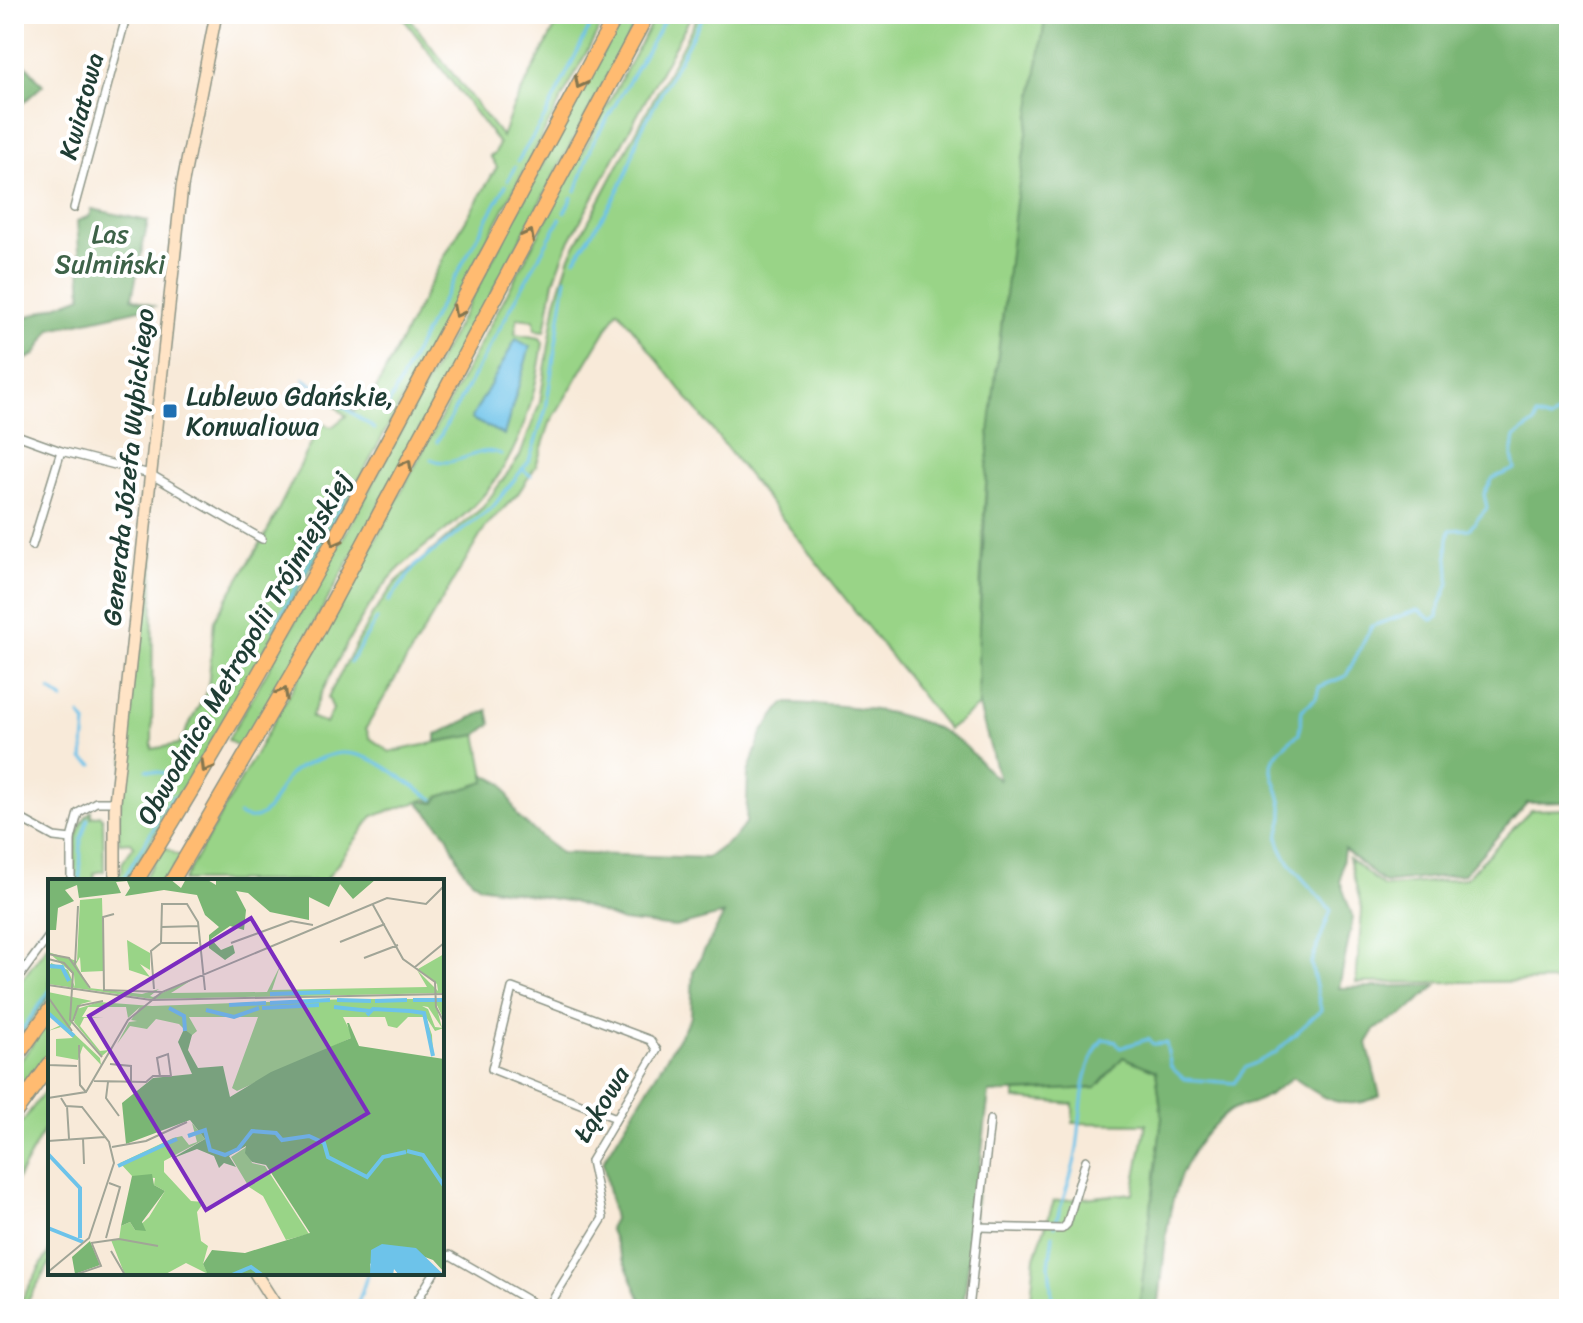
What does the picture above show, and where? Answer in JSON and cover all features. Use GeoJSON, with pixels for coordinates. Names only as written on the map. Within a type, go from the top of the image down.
{"type":"FeatureCollection","features":[{"type":"Feature","properties":{"kind":"highway","name":"Obwodnica Metropolii Trójmiejskiej"},"geometry":{"type":"LineString","coordinates":[[137,879],[224,737],[328,554],[617,14]]}},
{"type":"Feature","properties":{"kind":"highway","name":"Obwodnica Metropolii Trójmiejskiej"},"geometry":{"type":"LineString","coordinates":[[173,879],[315,637],[647,14]]}},
{"type":"Feature","properties":{"kind":"highway"},"geometry":{"type":"LineString","coordinates":[[14,1060],[48,1013]]}},
{"type":"Feature","properties":{"kind":"highway"},"geometry":{"type":"LineString","coordinates":[[14,1114],[48,1067]]}},
{"type":"Feature","properties":{"kind":"main road","name":"Generała Józefa Wybickiego"},"geometry":{"type":"LineString","coordinates":[[114,876],[115,802],[182,187],[216,14]]}},
{"type":"Feature","properties":{"kind":"main road"},"geometry":{"type":"LineString","coordinates":[[256,1275],[278,1309]]}},
{"type":"Feature","properties":{"kind":"street","name":"Kwiatowa"},"geometry":{"type":"LineString","coordinates":[[74,208],[127,14]]}},
{"type":"Feature","properties":{"kind":"street"},"geometry":{"type":"LineString","coordinates":[[14,434],[61,451],[150,474],[262,539]]}},
{"type":"Feature","properties":{"kind":"street"},"geometry":{"type":"LineString","coordinates":[[32,546],[61,451]]}},
{"type":"Feature","properties":{"kind":"street"},"geometry":{"type":"LineString","coordinates":[[71,879],[71,839],[78,813],[89,804],[115,802]]}},
{"type":"Feature","properties":{"kind":"street"},"geometry":{"type":"LineString","coordinates":[[14,815],[54,837],[71,839]]}},
{"type":"Feature","properties":{"kind":"street"},"geometry":{"type":"LineString","coordinates":[[14,984],[48,938]]}},
{"type":"Feature","properties":{"kind":"street","name":"Łąkowa"},"geometry":{"type":"LineString","coordinates":[[545,1309],[603,1218],[591,1161],[657,1050],[650,1040],[512,988],[492,1069],[616,1118]]}},
{"type":"Feature","properties":{"kind":"street"},"geometry":{"type":"LineString","coordinates":[[969,1309],[990,1120]]}},
{"type":"Feature","properties":{"kind":"street"},"geometry":{"type":"LineString","coordinates":[[978,1227],[1062,1229],[1067,1224],[1086,1160]]}},
{"type":"Feature","properties":{"kind":"street"},"geometry":{"type":"LineString","coordinates":[[444,1259],[450,1255],[545,1309]]}},
{"type":"Feature","properties":{"kind":"street"},"geometry":{"type":"LineString","coordinates":[[412,1309],[433,1275]]}},
{"type":"Feature","properties":{"kind":"green space"},"geometry":{"type":"Polygon","coordinates":[[[400,14],[406,14],[502,137],[512,110],[562,14],[607,14],[374,452],[254,669],[127,879],[112,879],[122,871],[122,863],[134,846],[131,842],[119,843],[119,817],[145,551],[153,552],[152,749],[179,744],[208,689],[214,620],[265,536],[321,424],[332,427],[346,416],[332,403],[335,399],[354,411],[372,397],[443,259],[497,167],[490,156],[494,155],[499,144],[400,14]]]}},
{"type":"Feature","properties":{"kind":"green space"},"geometry":{"type":"Polygon","coordinates":[[[623,14],[640,14],[356,548],[244,750],[228,740],[362,504],[623,14]]]}},
{"type":"Feature","properties":{"kind":"green space"},"geometry":{"type":"Polygon","coordinates":[[[656,14],[692,14],[568,244],[554,281],[545,331],[535,330],[534,320],[517,318],[515,334],[540,338],[543,343],[534,392],[509,458],[481,498],[410,559],[382,589],[348,643],[311,717],[326,724],[333,709],[328,697],[372,615],[396,582],[483,507],[520,456],[540,402],[556,301],[570,256],[699,14],[1046,14],[1008,272],[989,445],[979,619],[979,706],[948,729],[618,310],[550,423],[536,466],[517,495],[486,526],[366,728],[370,738],[390,752],[477,734],[486,782],[438,797],[435,803],[427,799],[373,816],[326,879],[184,879],[351,586],[656,14]]]}},
{"type":"Feature","properties":{"kind":"green space"},"geometry":{"type":"Polygon","coordinates":[[[1046,14],[1569,14],[1569,802],[1527,803],[1464,874],[1384,883],[1344,849],[1340,881],[1353,918],[1339,988],[1437,985],[1404,1014],[1376,1028],[1367,1043],[1380,1096],[1355,1103],[1334,1101],[1293,1077],[1262,1099],[1231,1110],[1206,1133],[1191,1155],[1172,1202],[1158,1309],[1139,1309],[1162,1117],[1156,1071],[1123,1057],[1096,1088],[989,1093],[963,1309],[645,1309],[609,1228],[614,1219],[603,1162],[691,1017],[693,972],[724,914],[675,927],[622,921],[573,902],[479,886],[464,872],[446,833],[420,804],[421,801],[435,803],[438,797],[485,782],[484,774],[503,784],[518,817],[560,853],[707,858],[734,838],[746,823],[748,773],[762,733],[784,703],[874,710],[919,721],[959,741],[999,780],[979,706],[978,650],[989,433],[1016,202],[1046,14]]]}},
{"type":"Feature","properties":{"kind":"green space"},"geometry":{"type":"Polygon","coordinates":[[[14,51],[43,85],[14,111],[14,51]]]}},
{"type":"Feature","properties":{"kind":"green space","name":"Las Sulmiński"},"geometry":{"type":"Polygon","coordinates":[[[92,209],[148,221],[132,298],[154,306],[51,329],[35,355],[24,360],[14,354],[14,322],[82,296],[77,221],[90,216],[92,209]]]}},
{"type":"Feature","properties":{"kind":"green space"},"geometry":{"type":"Polygon","coordinates":[[[488,710],[491,724],[477,735],[436,742],[436,735],[488,710]]]}},
{"type":"Feature","properties":{"kind":"green space"},"geometry":{"type":"Polygon","coordinates":[[[1569,809],[1569,981],[1356,983],[1362,910],[1349,858],[1384,887],[1466,878],[1531,810],[1569,809]]]}},
{"type":"Feature","properties":{"kind":"green space"},"geometry":{"type":"Polygon","coordinates":[[[91,811],[91,817],[100,815],[103,819],[104,871],[94,873],[95,879],[74,879],[77,835],[91,811]]]}},
{"type":"Feature","properties":{"kind":"green space"},"geometry":{"type":"Polygon","coordinates":[[[164,847],[181,857],[166,879],[143,879],[164,847]]]}},
{"type":"Feature","properties":{"kind":"green space"},"geometry":{"type":"Polygon","coordinates":[[[48,945],[48,998],[14,1046],[14,990],[48,945]]]}},
{"type":"Feature","properties":{"kind":"green space"},"geometry":{"type":"Polygon","coordinates":[[[48,1022],[48,1059],[14,1107],[14,1070],[48,1022]]]}},
{"type":"Feature","properties":{"kind":"green space"},"geometry":{"type":"Polygon","coordinates":[[[1123,1057],[1156,1071],[1162,1117],[1139,1309],[1030,1309],[1035,1257],[1054,1201],[1133,1193],[1146,1124],[1073,1123],[1073,1104],[1015,1099],[1015,1092],[1096,1088],[1123,1057]]]}},
{"type":"Feature","properties":{"kind":"green space"},"geometry":{"type":"Polygon","coordinates":[[[48,1087],[48,1123],[14,1185],[14,1133],[48,1087]]]}},
{"type":"Feature","properties":{"kind":"green space"},"geometry":{"type":"Polygon","coordinates":[[[48,1253],[48,1266],[23,1309],[16,1309],[48,1253]]]}},
{"type":"Feature","properties":{"kind":"water"},"geometry":{"type":"Polygon","coordinates":[[[516,339],[530,347],[504,435],[471,419],[516,339]]]}},
{"type":"Feature","properties":{"kind":"waterway"},"geometry":{"type":"LineString","coordinates":[[518,161],[545,117],[596,14]]}},
{"type":"Feature","properties":{"kind":"waterway"},"geometry":{"type":"LineString","coordinates":[[576,191],[593,143],[668,14]]}},
{"type":"Feature","properties":{"kind":"waterway"},"geometry":{"type":"LineString","coordinates":[[575,259],[612,202],[627,172],[639,134],[704,14]]}},
{"type":"Feature","properties":{"kind":"waterway"},"geometry":{"type":"LineString","coordinates":[[508,180],[515,167]]}},
{"type":"Feature","properties":{"kind":"waterway"},"geometry":{"type":"LineString","coordinates":[[384,414],[506,185]]}},
{"type":"Feature","properties":{"kind":"waterway"},"geometry":{"type":"LineString","coordinates":[[564,213],[572,197]]}},
{"type":"Feature","properties":{"kind":"waterway"},"geometry":{"type":"LineString","coordinates":[[437,442],[560,219]]}},
{"type":"Feature","properties":{"kind":"waterway"},"geometry":{"type":"LineString","coordinates":[[388,602],[417,564],[492,508],[529,461],[546,409],[566,278]]}},
{"type":"Feature","properties":{"kind":"waterway"},"geometry":{"type":"LineString","coordinates":[[304,379],[375,429]]}},
{"type":"Feature","properties":{"kind":"waterway"},"geometry":{"type":"LineString","coordinates":[[1055,1226],[1074,1163],[1085,1079],[1103,1039],[1115,1041],[1120,1048],[1148,1039],[1153,1044],[1166,1043],[1171,1067],[1184,1079],[1234,1083],[1245,1068],[1275,1053],[1321,1010],[1311,963],[1331,910],[1293,868],[1282,849],[1279,837],[1283,815],[1272,764],[1284,746],[1299,734],[1302,710],[1316,698],[1319,687],[1346,676],[1372,626],[1418,610],[1432,620],[1438,617],[1449,581],[1447,549],[1450,530],[1469,529],[1487,508],[1484,494],[1493,478],[1515,469],[1512,455],[1515,437],[1535,423],[1536,416],[1550,420],[1569,406]]}},
{"type":"Feature","properties":{"kind":"waterway"},"geometry":{"type":"LineString","coordinates":[[431,459],[449,462],[484,452],[501,454]]}},
{"type":"Feature","properties":{"kind":"waterway"},"geometry":{"type":"LineString","coordinates":[[522,469],[531,476]]}},
{"type":"Feature","properties":{"kind":"waterway"},"geometry":{"type":"LineString","coordinates":[[273,629],[355,480]]}},
{"type":"Feature","properties":{"kind":"waterway"},"geometry":{"type":"LineString","coordinates":[[350,663],[377,619]]}},
{"type":"Feature","properties":{"kind":"waterway"},"geometry":{"type":"LineString","coordinates":[[50,690],[63,700]]}},
{"type":"Feature","properties":{"kind":"waterway"},"geometry":{"type":"LineString","coordinates":[[80,715],[86,723],[83,759],[93,765]]}},
{"type":"Feature","properties":{"kind":"waterway"},"geometry":{"type":"LineString","coordinates":[[239,815],[258,817],[270,806],[290,774],[314,760],[341,753],[379,763],[434,799]]}},
{"type":"Feature","properties":{"kind":"waterway"},"geometry":{"type":"LineString","coordinates":[[147,770],[174,775]]}},
{"type":"Feature","properties":{"kind":"waterway"},"geometry":{"type":"LineString","coordinates":[[123,879],[173,796]]}},
{"type":"Feature","properties":{"kind":"waterway"},"geometry":{"type":"LineString","coordinates":[[80,879],[81,839],[88,819]]}},
{"type":"Feature","properties":{"kind":"waterway"},"geometry":{"type":"LineString","coordinates":[[14,971],[48,920]]}},
{"type":"Feature","properties":{"kind":"waterway"},"geometry":{"type":"LineString","coordinates":[[14,1041],[48,993]]}},
{"type":"Feature","properties":{"kind":"waterway"},"geometry":{"type":"LineString","coordinates":[[1053,1235],[1049,1265],[1053,1309]]}},
{"type":"Feature","properties":{"kind":"waterway"},"geometry":{"type":"LineString","coordinates":[[356,1309],[367,1275]]}},
{"type":"Feature","properties":{"kind":"place","name":"Lublewo Gdańskie, Konwaliowa"},"geometry":{"type":"Point","coordinates":[170,411]}}]}
